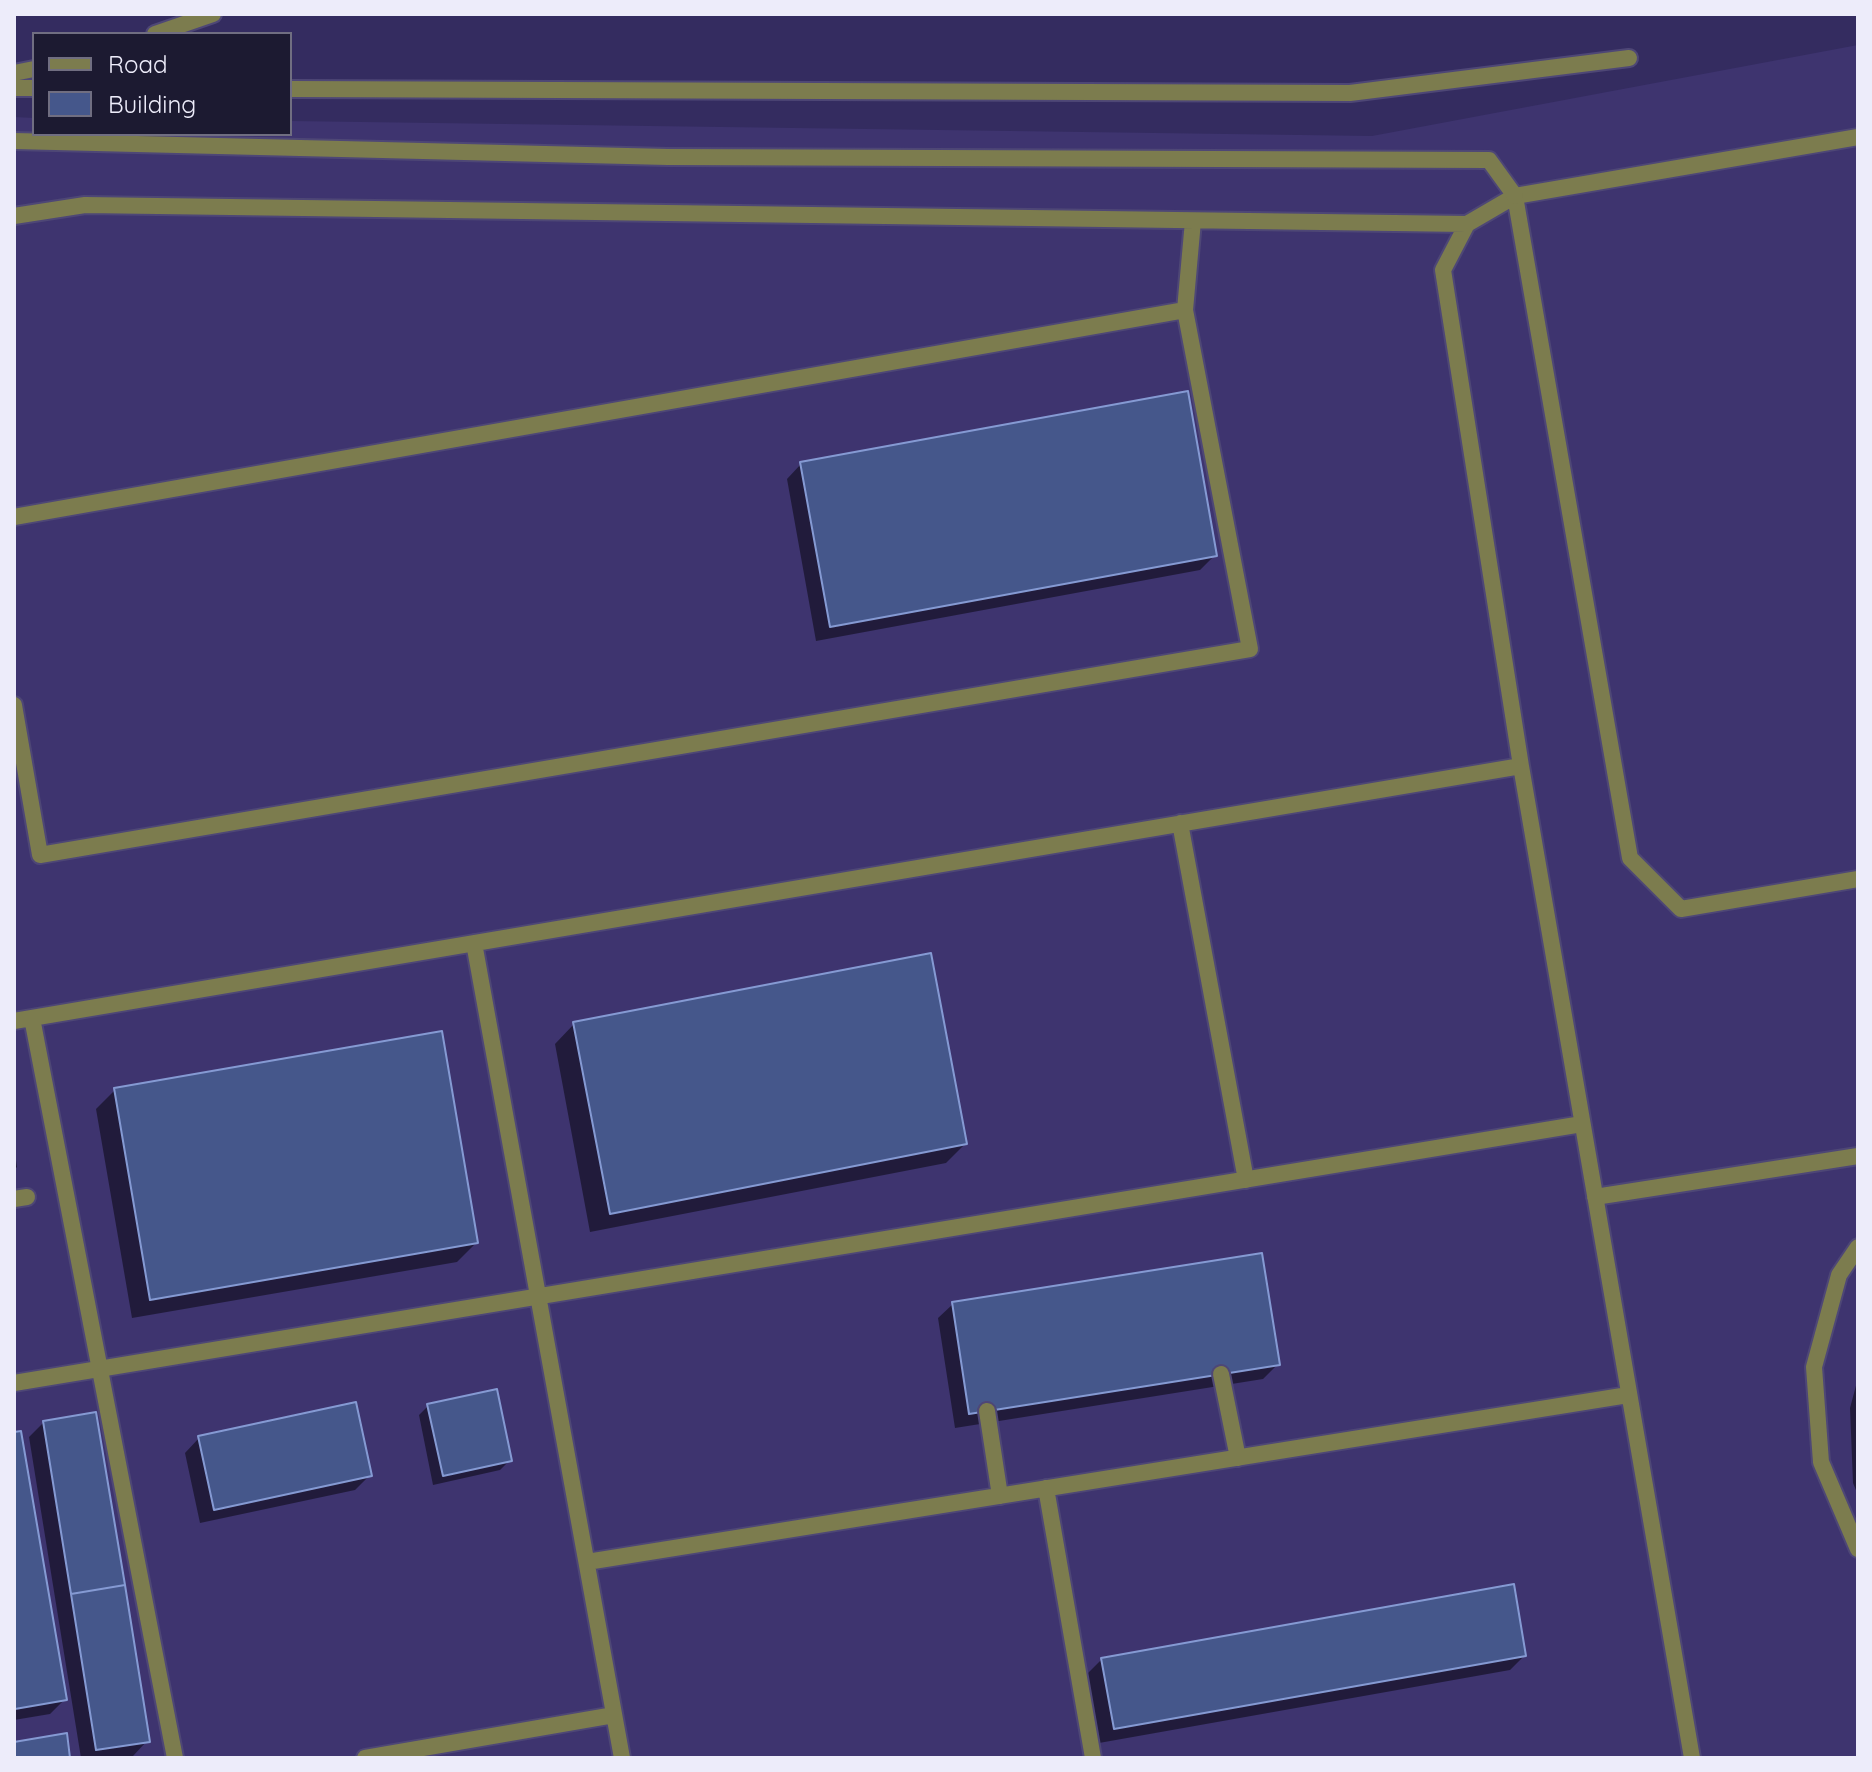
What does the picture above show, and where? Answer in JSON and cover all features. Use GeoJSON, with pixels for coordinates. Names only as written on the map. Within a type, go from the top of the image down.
{"type":"FeatureCollection","features":[{"type":"Feature","properties":{"kind":"street"},"geometry":{"type":"LineString","coordinates":[[161,32],[213,14]]}},
{"type":"Feature","properties":{"kind":"street"},"geometry":{"type":"LineString","coordinates":[[292,89],[1350,93],[1629,58]]}},
{"type":"Feature","properties":{"kind":"street"},"geometry":{"type":"LineString","coordinates":[[14,216],[85,205],[1467,224],[1515,196],[1858,137]]}},
{"type":"Feature","properties":{"kind":"street"},"geometry":{"type":"LineString","coordinates":[[14,141],[668,157],[1489,160],[1515,196],[1630,858],[1681,909],[1858,879]]}},
{"type":"Feature","properties":{"kind":"street"},"geometry":{"type":"LineString","coordinates":[[14,705],[40,855],[1250,649],[1185,310],[1193,221]]}},
{"type":"Feature","properties":{"kind":"street"},"geometry":{"type":"LineString","coordinates":[[1467,224],[1443,270],[1521,766],[1692,1758]]}},
{"type":"Feature","properties":{"kind":"street"},"geometry":{"type":"LineString","coordinates":[[14,517],[1185,310]]}},
{"type":"Feature","properties":{"kind":"street"},"geometry":{"type":"LineString","coordinates":[[14,1021],[1521,766]]}},
{"type":"Feature","properties":{"kind":"street"},"geometry":{"type":"LineString","coordinates":[[1180,823],[1246,1180]]}},
{"type":"Feature","properties":{"kind":"street"},"geometry":{"type":"LineString","coordinates":[[474,943],[622,1758]]}},
{"type":"Feature","properties":{"kind":"street"},"geometry":{"type":"LineString","coordinates":[[32,1018],[175,1758]]}},
{"type":"Feature","properties":{"kind":"street"},"geometry":{"type":"LineString","coordinates":[[14,1383],[1582,1124]]}},
{"type":"Feature","properties":{"kind":"street"},"geometry":{"type":"LineString","coordinates":[[1595,1197],[1858,1156]]}},
{"type":"Feature","properties":{"kind":"street"},"geometry":{"type":"LineString","coordinates":[[1858,1247],[1839,1275],[1814,1367],[1821,1462],[1858,1549]]}},
{"type":"Feature","properties":{"kind":"street"},"geometry":{"type":"LineString","coordinates":[[1221,1374],[1238,1458]]}},
{"type":"Feature","properties":{"kind":"street"},"geometry":{"type":"LineString","coordinates":[[587,1562],[1628,1395]]}},
{"type":"Feature","properties":{"kind":"street"},"geometry":{"type":"LineString","coordinates":[[987,1411],[1000,1496]]}},
{"type":"Feature","properties":{"kind":"street"},"geometry":{"type":"LineString","coordinates":[[1046,1488],[1093,1758]]}},
{"type":"Feature","properties":{"kind":"street"},"geometry":{"type":"LineString","coordinates":[[365,1758],[614,1715]]}},
{"type":"Feature","properties":{"kind":"shaded area"},"geometry":{"type":"Polygon","coordinates":[[[1858,45],[1858,1758],[14,1758],[14,117],[32,118],[32,136],[292,136],[292,121],[1372,136],[1858,45]]]}},
{"type":"Feature","properties":{"kind":"building"},"geometry":{"type":"Polygon","coordinates":[[[1188,391],[1217,556],[830,627],[800,462],[1188,391]]]}},
{"type":"Feature","properties":{"kind":"building"},"geometry":{"type":"Polygon","coordinates":[[[931,953],[967,1144],[610,1214],[573,1022],[931,953]]]}},
{"type":"Feature","properties":{"kind":"building"},"geometry":{"type":"Polygon","coordinates":[[[442,1031],[478,1243],[150,1300],[114,1088],[442,1031]]]}},
{"type":"Feature","properties":{"kind":"building"},"geometry":{"type":"Polygon","coordinates":[[[1262,1253],[1280,1365],[969,1414],[952,1302],[1262,1253]]]}},
{"type":"Feature","properties":{"kind":"building"},"geometry":{"type":"Polygon","coordinates":[[[497,1389],[512,1461],[443,1476],[427,1404],[497,1389]]]}},
{"type":"Feature","properties":{"kind":"building"},"geometry":{"type":"Polygon","coordinates":[[[356,1402],[372,1476],[214,1510],[198,1436],[356,1402]]]}},
{"type":"Feature","properties":{"kind":"building"},"geometry":{"type":"Polygon","coordinates":[[[96,1412],[125,1585],[71,1594],[43,1421],[96,1412]]]}},
{"type":"Feature","properties":{"kind":"building"},"geometry":{"type":"Polygon","coordinates":[[[21,1431],[67,1700],[15,1709],[14,1432],[21,1431]]]}},
{"type":"Feature","properties":{"kind":"building"},"geometry":{"type":"Polygon","coordinates":[[[1514,1584],[1526,1656],[1114,1729],[1101,1658],[1514,1584]]]}},
{"type":"Feature","properties":{"kind":"building"},"geometry":{"type":"Polygon","coordinates":[[[125,1585],[150,1742],[96,1750],[71,1594],[125,1585]]]}},
{"type":"Feature","properties":{"kind":"building"},"geometry":{"type":"Polygon","coordinates":[[[67,1733],[70,1758],[14,1758],[14,1742],[67,1733]]]}}]}
